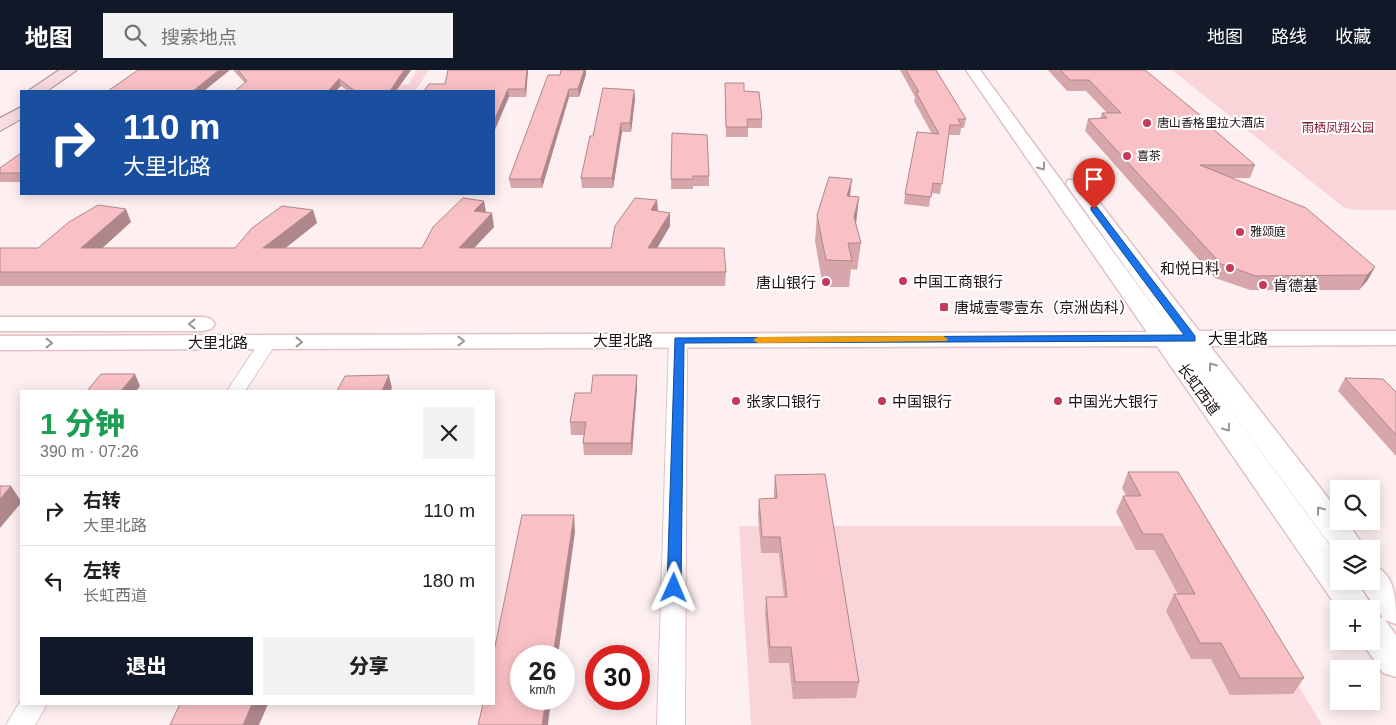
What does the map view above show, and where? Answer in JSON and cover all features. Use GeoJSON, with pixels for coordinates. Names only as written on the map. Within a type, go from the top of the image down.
{"type":"FeatureCollection","features":[{"type":"Feature","properties":{"kind":"main road"},"geometry":{"type":"LineString","coordinates":[[38,90],[70,70]]}},
{"type":"Feature","properties":{"kind":"main road"},"geometry":{"type":"LineString","coordinates":[[56,90],[87,70]]}},
{"type":"Feature","properties":{"kind":"main road","name":"长虹西道"},"geometry":{"type":"LineString","coordinates":[[973,70],[1172,331],[1343,540]]}},
{"type":"Feature","properties":{"kind":"main road","name":"长虹西道"},"geometry":{"type":"LineString","coordinates":[[988,70],[1172,331],[1352,600]]}},
{"type":"Feature","properties":{"kind":"main road"},"geometry":{"type":"LineString","coordinates":[[0,114],[20,101]]}},
{"type":"Feature","properties":{"kind":"main road"},"geometry":{"type":"LineString","coordinates":[[0,126],[20,113]]}},
{"type":"Feature","properties":{"kind":"main road","name":"大里北路"},"geometry":{"type":"LineString","coordinates":[[0,343],[678,340],[1172,331],[1396,322]]}},
{"type":"Feature","properties":{"kind":"main road","name":"大里北路"},"geometry":{"type":"LineString","coordinates":[[0,324],[1172,331],[1396,338]]}},
{"type":"Feature","properties":{"kind":"main road"},"geometry":{"type":"LineString","coordinates":[[1380,590],[1396,610]]}},
{"type":"Feature","properties":{"kind":"main road"},"geometry":{"type":"LineString","coordinates":[[1380,640],[1396,662]]}},
{"type":"Feature","properties":{"kind":"street"},"geometry":{"type":"LineString","coordinates":[[671,725],[678,340]]}},
{"type":"Feature","properties":{"kind":"street"},"geometry":{"type":"LineString","coordinates":[[237,390],[268,342]]}},
{"type":"Feature","properties":{"kind":"street"},"geometry":{"type":"LineString","coordinates":[[20,725],[33,705]]}},
{"type":"Feature","properties":{"kind":"green space"},"geometry":{"type":"Polygon","coordinates":[[[417,70],[429,70],[416,90],[371,90],[409,84],[417,70]]]}},
{"type":"Feature","properties":{"kind":"green space","name":"雨栖凤翔公园"},"geometry":{"type":"Polygon","coordinates":[[[1172,70],[1396,70],[1396,210],[1355,210],[1343,207],[1172,70]]]}},
{"type":"Feature","properties":{"kind":"green space"},"geometry":{"type":"Polygon","coordinates":[[[739,526],[1202,526],[1322,725],[751,725],[739,526]]]}},
{"type":"Feature","properties":{"kind":"building"},"geometry":{"type":"Polygon","coordinates":[[[138,70],[219,70],[194,90],[109,90],[138,70]]]}},
{"type":"Feature","properties":{"kind":"building"},"geometry":{"type":"Polygon","coordinates":[[[238,70],[404,70],[391,90],[354,90],[339,79],[329,90],[236,90],[247,81],[238,70]]]}},
{"type":"Feature","properties":{"kind":"building"},"geometry":{"type":"Polygon","coordinates":[[[448,70],[527,70],[525,89],[508,89],[495,119],[495,90],[425,90],[429,84],[445,84],[448,70]]]}},
{"type":"Feature","properties":{"kind":"building"},"geometry":{"type":"Polygon","coordinates":[[[561,70],[584,70],[578,89],[569,89],[541,179],[509,179],[548,75],[560,75],[561,70]]]}},
{"type":"Feature","properties":{"kind":"building"},"geometry":{"type":"Polygon","coordinates":[[[906,70],[936,70],[966,119],[958,119],[961,125],[950,125],[942,184],[933,183],[931,197],[905,194],[917,132],[939,134],[906,70]]]}},
{"type":"Feature","properties":{"kind":"building"},"geometry":{"type":"Polygon","coordinates":[[[1060,70],[1145,70],[1201,116],[1198,116],[1255,165],[1200,165],[1306,208],[1375,267],[1367,275],[1256,276],[1221,264],[1088,119],[1107,118],[1102,113],[1121,113],[1089,80],[1070,80],[1060,70]]]}},
{"type":"Feature","properties":{"kind":"building"},"geometry":{"type":"Polygon","coordinates":[[[725,83],[744,83],[744,91],[759,92],[762,119],[747,119],[748,127],[726,127],[725,83]]]}},
{"type":"Feature","properties":{"kind":"building"},"geometry":{"type":"Polygon","coordinates":[[[603,88],[634,90],[630,123],[621,123],[612,178],[581,178],[590,136],[593,136],[603,88]]]}},
{"type":"Feature","properties":{"kind":"building"},"geometry":{"type":"Polygon","coordinates":[[[672,133],[707,135],[709,176],[693,176],[693,179],[671,179],[672,133]]]}},
{"type":"Feature","properties":{"kind":"building"},"geometry":{"type":"Polygon","coordinates":[[[20,154],[20,173],[0,173],[0,168],[20,154]]]}},
{"type":"Feature","properties":{"kind":"building"},"geometry":{"type":"Polygon","coordinates":[[[829,177],[852,179],[847,196],[859,197],[854,217],[861,243],[848,243],[852,261],[826,260],[817,215],[829,177]]]}},
{"type":"Feature","properties":{"kind":"building"},"geometry":{"type":"Polygon","coordinates":[[[463,198],[484,201],[474,211],[492,213],[459,248],[611,248],[615,226],[635,198],[657,200],[651,210],[670,213],[648,248],[724,248],[726,272],[0,272],[0,248],[38,248],[69,222],[98,205],[126,209],[81,248],[235,248],[252,228],[282,206],[313,210],[263,248],[422,248],[433,227],[463,198]]]}},
{"type":"Feature","properties":{"kind":"building"},"geometry":{"type":"Polygon","coordinates":[[[101,374],[135,374],[122,390],[88,390],[101,374]]]}},
{"type":"Feature","properties":{"kind":"building"},"geometry":{"type":"Polygon","coordinates":[[[389,375],[382,390],[338,390],[345,376],[389,375]]]}},
{"type":"Feature","properties":{"kind":"building"},"geometry":{"type":"Polygon","coordinates":[[[593,375],[637,375],[631,443],[583,443],[586,422],[570,422],[575,393],[591,393],[593,375]]]}},
{"type":"Feature","properties":{"kind":"building"},"geometry":{"type":"Polygon","coordinates":[[[1345,378],[1383,379],[1396,392],[1396,435],[1345,378]]]}},
{"type":"Feature","properties":{"kind":"building"},"geometry":{"type":"Polygon","coordinates":[[[1128,472],[1178,472],[1304,678],[1240,678],[1221,643],[1200,643],[1174,594],[1195,594],[1162,534],[1143,534],[1123,496],[1141,496],[1128,472]]]}},
{"type":"Feature","properties":{"kind":"building"},"geometry":{"type":"Polygon","coordinates":[[[825,474],[859,682],[795,682],[791,647],[770,647],[766,597],[787,597],[780,537],[762,537],[759,499],[777,498],[775,475],[825,474]]]}},
{"type":"Feature","properties":{"kind":"building"},"geometry":{"type":"Polygon","coordinates":[[[0,486],[11,486],[0,499],[0,486]]]}},
{"type":"Feature","properties":{"kind":"building"},"geometry":{"type":"Polygon","coordinates":[[[522,515],[574,515],[555,645],[510,645],[510,710],[544,710],[542,725],[478,725],[483,705],[495,705],[495,646],[522,515]]]}},
{"type":"Feature","properties":{"kind":"building"},"geometry":{"type":"Polygon","coordinates":[[[180,705],[252,705],[243,725],[170,725],[180,705]]]}},
{"type":"Feature","properties":{"kind":"slow traffic"},"geometry":{"type":"LineString","coordinates":[[758,340],[943,339]]}},
{"type":"Feature","properties":{"kind":"place","name":"唐山香格里拉大酒店"},"geometry":{"type":"Point","coordinates":[1147,123]}},
{"type":"Feature","properties":{"kind":"place","name":"喜茶"},"geometry":{"type":"Point","coordinates":[1127,156]}},
{"type":"Feature","properties":{"kind":"place","name":"雅颂庭"},"geometry":{"type":"Point","coordinates":[1240,232]}},
{"type":"Feature","properties":{"kind":"place","name":"和悦日料"},"geometry":{"type":"Point","coordinates":[1230,268]}},
{"type":"Feature","properties":{"kind":"place","name":"中国工商银行"},"geometry":{"type":"Point","coordinates":[903,281]}},
{"type":"Feature","properties":{"kind":"place","name":"唐山银行"},"geometry":{"type":"Point","coordinates":[826,282]}},
{"type":"Feature","properties":{"kind":"place","name":"肯德基"},"geometry":{"type":"Point","coordinates":[1263,285]}},
{"type":"Feature","properties":{"kind":"place","name":"唐城壹零壹东（京洲齿科）"},"geometry":{"type":"Point","coordinates":[944,307]}},
{"type":"Feature","properties":{"kind":"place","name":"张家口银行"},"geometry":{"type":"Point","coordinates":[736,401]}},
{"type":"Feature","properties":{"kind":"place","name":"中国银行"},"geometry":{"type":"Point","coordinates":[882,401]}},
{"type":"Feature","properties":{"kind":"place","name":"中国光大银行"},"geometry":{"type":"Point","coordinates":[1058,401]}},
{"type":"Feature","properties":{"kind":"route"},"geometry":{"type":"LineString","coordinates":[[674,588],[678,340],[1192,338],[1094,209]]}}]}
